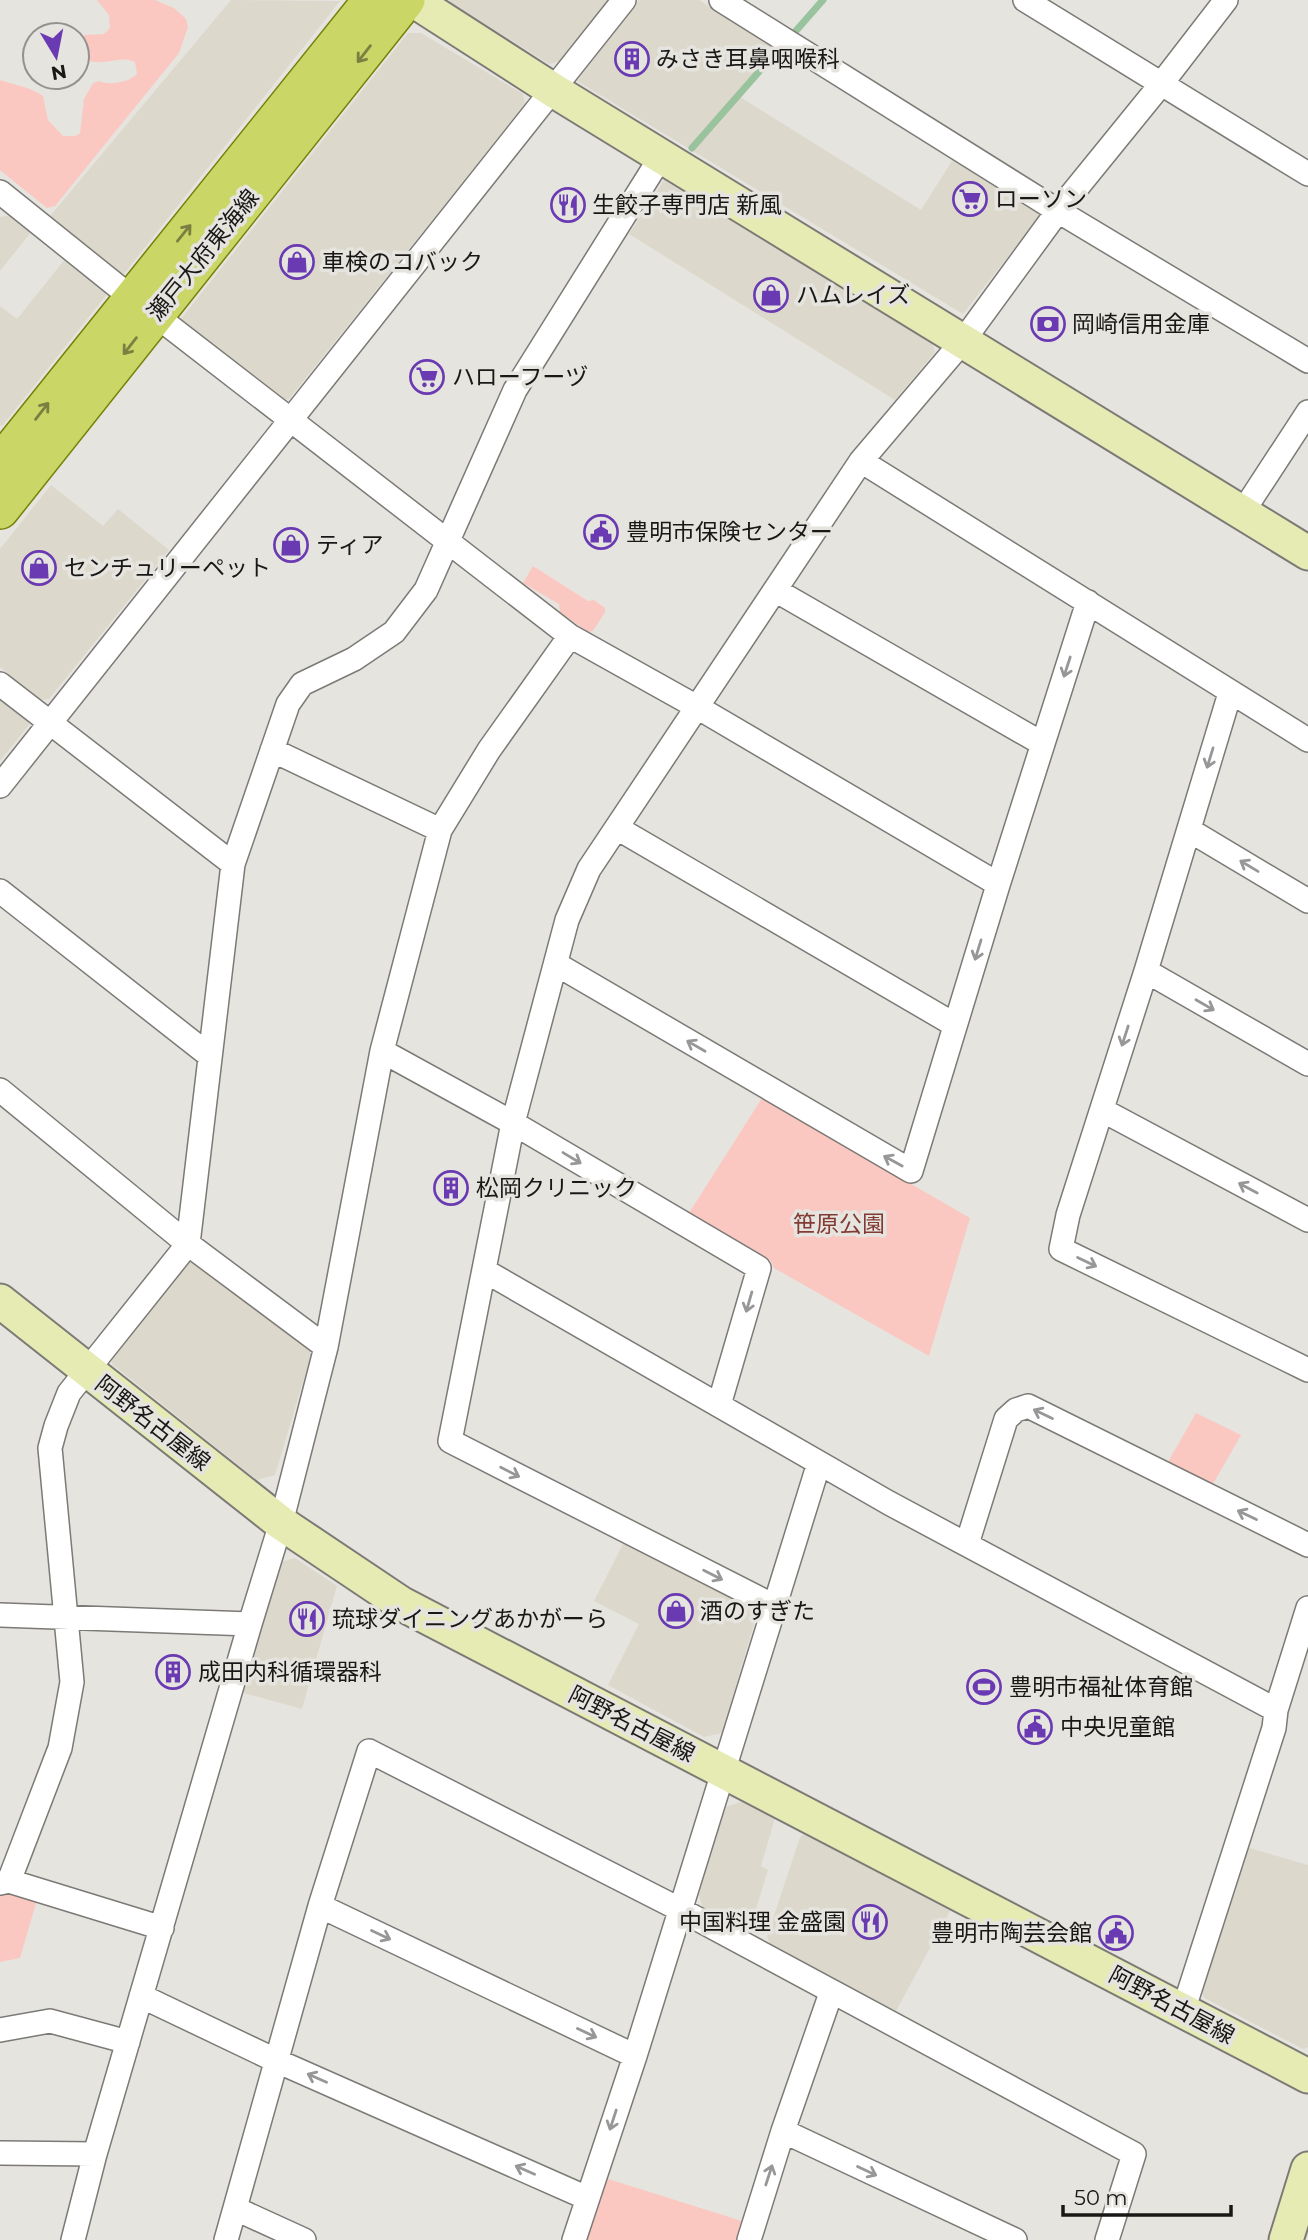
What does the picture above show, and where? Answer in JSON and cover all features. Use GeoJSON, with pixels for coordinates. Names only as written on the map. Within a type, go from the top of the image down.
{"type":"FeatureCollection","features":[{"type":"Feature","properties":{"kind":"main road","name":"瀬戸大府東海線"},"geometry":{"type":"LineString","coordinates":[[0,510],[144,306],[372,0]]}},
{"type":"Feature","properties":{"kind":"main road","name":"瀬戸大府東海線"},"geometry":{"type":"LineString","coordinates":[[0,464],[144,306],[406,0]]}},
{"type":"Feature","properties":{"kind":"main road"},"geometry":{"type":"LineString","coordinates":[[413,0],[553,90],[1308,553]]}},
{"type":"Feature","properties":{"kind":"main road","name":"阿野名古屋線"},"geometry":{"type":"LineString","coordinates":[[0,1301],[281,1523],[402,1604],[1308,2076]]}},
{"type":"Feature","properties":{"kind":"main road"},"geometry":{"type":"LineString","coordinates":[[1286,2240],[1308,2169]]}},
{"type":"Feature","properties":{"kind":"street"},"geometry":{"type":"LineString","coordinates":[[0,786],[624,0]]}},
{"type":"Feature","properties":{"kind":"street"},"geometry":{"type":"LineString","coordinates":[[721,0],[1058,211],[1308,361]]}},
{"type":"Feature","properties":{"kind":"street"},"geometry":{"type":"LineString","coordinates":[[1025,0],[1308,174]]}},
{"type":"Feature","properties":{"kind":"street"},"geometry":{"type":"LineString","coordinates":[[774,1606],[450,1441],[513,1123],[567,920],[589,869],[861,461],[963,341],[1058,211],[1226,0]]}},
{"type":"Feature","properties":{"kind":"street"},"geometry":{"type":"LineString","coordinates":[[162,1928],[5,1882],[60,1748],[72,1682],[50,1448],[56,1426],[69,1393],[188,1244],[233,864],[288,704],[302,684],[354,659],[394,632],[426,590],[515,390],[662,155]]}},
{"type":"Feature","properties":{"kind":"street"},"geometry":{"type":"LineString","coordinates":[[1,195],[570,636],[998,884]]}},
{"type":"Feature","properties":{"kind":"street"},"geometry":{"type":"LineString","coordinates":[[1242,513],[1308,412]]}},
{"type":"Feature","properties":{"kind":"street"},"geometry":{"type":"LineString","coordinates":[[861,461],[1308,740]]}},
{"type":"Feature","properties":{"kind":"street"},"geometry":{"type":"LineString","coordinates":[[775,590],[1043,744]]}},
{"type":"Feature","properties":{"kind":"street"},"geometry":{"type":"LineString","coordinates":[[556,964],[911,1171],[998,884],[1088,602]]}},
{"type":"Feature","properties":{"kind":"street"},"geometry":{"type":"LineString","coordinates":[[73,2240],[95,2154],[281,1523],[326,1347],[382,1051],[440,830],[489,750],[570,636]]}},
{"type":"Feature","properties":{"kind":"street"},"geometry":{"type":"LineString","coordinates":[[0,684],[233,864]]}},
{"type":"Feature","properties":{"kind":"street"},"geometry":{"type":"LineString","coordinates":[[1230,692],[1146,971],[1068,1215],[1061,1249],[1308,1370]]}},
{"type":"Feature","properties":{"kind":"street"},"geometry":{"type":"LineString","coordinates":[[272,750],[440,830]]}},
{"type":"Feature","properties":{"kind":"street"},"geometry":{"type":"LineString","coordinates":[[617,828],[955,1026]]}},
{"type":"Feature","properties":{"kind":"street"},"geometry":{"type":"LineString","coordinates":[[1189,830],[1308,901]]}},
{"type":"Feature","properties":{"kind":"street"},"geometry":{"type":"LineString","coordinates":[[0,891],[209,1056]]}},
{"type":"Feature","properties":{"kind":"street"},"geometry":{"type":"LineString","coordinates":[[1146,971],[1308,1064]]}},
{"type":"Feature","properties":{"kind":"street"},"geometry":{"type":"LineString","coordinates":[[382,1051],[513,1123],[759,1268],[719,1405]]}},
{"type":"Feature","properties":{"kind":"street"},"geometry":{"type":"LineString","coordinates":[[0,1090],[188,1244],[326,1347]]}},
{"type":"Feature","properties":{"kind":"street"},"geometry":{"type":"LineString","coordinates":[[1102,1110],[1308,1220]]}},
{"type":"Feature","properties":{"kind":"street"},"geometry":{"type":"LineString","coordinates":[[485,1271],[819,1462],[1276,1710]]}},
{"type":"Feature","properties":{"kind":"street"},"geometry":{"type":"LineString","coordinates":[[967,1544],[1006,1419],[1016,1410],[1028,1406],[1308,1545]]}},
{"type":"Feature","properties":{"kind":"street"},"geometry":{"type":"LineString","coordinates":[[575,2240],[635,2056],[819,1462]]}},
{"type":"Feature","properties":{"kind":"street"},"geometry":{"type":"LineString","coordinates":[[1183,2011],[1274,1728],[1276,1710],[1308,1608]]}},
{"type":"Feature","properties":{"kind":"street"},"geometry":{"type":"LineString","coordinates":[[0,1615],[250,1624]]}},
{"type":"Feature","properties":{"kind":"street"},"geometry":{"type":"LineString","coordinates":[[226,2240],[320,1906],[369,1751],[679,1909],[1135,2154],[1107,2240]]}},
{"type":"Feature","properties":{"kind":"street"},"geometry":{"type":"LineString","coordinates":[[320,1906],[635,2056]]}},
{"type":"Feature","properties":{"kind":"street"},"geometry":{"type":"LineString","coordinates":[[749,2240],[831,1993]]}},
{"type":"Feature","properties":{"kind":"street"},"geometry":{"type":"LineString","coordinates":[[141,1996],[277,2061],[587,2198]]}},
{"type":"Feature","properties":{"kind":"street"},"geometry":{"type":"LineString","coordinates":[[0,2030],[50,2021],[128,2042]]}},
{"type":"Feature","properties":{"kind":"street"},"geometry":{"type":"LineString","coordinates":[[783,2131],[1015,2240]]}},
{"type":"Feature","properties":{"kind":"street"},"geometry":{"type":"LineString","coordinates":[[0,2153],[95,2154]]}},
{"type":"Feature","properties":{"kind":"street"},"geometry":{"type":"LineString","coordinates":[[236,2209],[304,2240]]}},
{"type":"Feature","properties":{"kind":"shaded area"},"geometry":{"type":"Polygon","coordinates":[[[231,0],[340,1],[123,275],[50,216],[231,0]]]}},
{"type":"Feature","properties":{"kind":"shaded area"},"geometry":{"type":"Polygon","coordinates":[[[450,0],[609,0],[560,61],[549,64],[450,0]]]}},
{"type":"Feature","properties":{"kind":"shaded area"},"geometry":{"type":"Polygon","coordinates":[[[639,0],[699,0],[777,50],[737,95],[921,210],[955,156],[1038,208],[1038,218],[963,314],[577,81],[639,0]]]}},
{"type":"Feature","properties":{"kind":"shaded area"},"geometry":{"type":"Polygon","coordinates":[[[408,33],[421,33],[523,94],[525,104],[289,399],[282,400],[180,320],[408,33]]]}},
{"type":"Feature","properties":{"kind":"shaded area"},"geometry":{"type":"Polygon","coordinates":[[[664,180],[932,342],[935,352],[895,400],[629,234],[664,180]]]}},
{"type":"Feature","properties":{"kind":"shaded area"},"geometry":{"type":"Polygon","coordinates":[[[12,215],[32,231],[0,271],[0,217],[12,215]]]}},
{"type":"Feature","properties":{"kind":"shaded area"},"geometry":{"type":"Polygon","coordinates":[[[66,258],[108,293],[2,426],[0,306],[17,319],[66,258]]]}},
{"type":"Feature","properties":{"kind":"shaded area"},"geometry":{"type":"Polygon","coordinates":[[[51,485],[103,526],[118,509],[169,550],[49,699],[41,700],[0,667],[0,549],[51,485]]]}},
{"type":"Feature","properties":{"kind":"shaded area"},"geometry":{"type":"Polygon","coordinates":[[[0,694],[29,717],[29,725],[0,761],[0,694]]]}},
{"type":"Feature","properties":{"kind":"shaded area"},"geometry":{"type":"Polygon","coordinates":[[[199,1259],[309,1349],[311,1355],[275,1475],[257,1480],[112,1364],[111,1353],[185,1261],[199,1259]]]}},
{"type":"Feature","properties":{"kind":"shaded area"},"geometry":{"type":"Polygon","coordinates":[[[625,1540],[754,1605],[756,1617],[722,1733],[704,1737],[608,1685],[639,1624],[594,1601],[625,1540]]]}},
{"type":"Feature","properties":{"kind":"shaded area"},"geometry":{"type":"Polygon","coordinates":[[[295,1558],[337,1586],[302,1709],[240,1692],[280,1562],[295,1558]]]}},
{"type":"Feature","properties":{"kind":"shaded area"},"geometry":{"type":"Polygon","coordinates":[[[741,1802],[775,1818],[761,1866],[768,1870],[750,1929],[744,1931],[704,1912],[699,1895],[723,1808],[741,1802]]]}},
{"type":"Feature","properties":{"kind":"shaded area"},"geometry":{"type":"Polygon","coordinates":[[[804,1834],[950,1911],[896,2011],[771,1946],[767,1937],[800,1837],[804,1834]]]}},
{"type":"Feature","properties":{"kind":"shaded area"},"geometry":{"type":"Polygon","coordinates":[[[1246,1847],[1308,1865],[1308,2047],[1303,2049],[1204,1998],[1202,1993],[1246,1847]]]}},
{"type":"Feature","properties":{"kind":"green space"},"geometry":{"type":"Polygon","coordinates":[[[97,0],[155,0],[174,8],[186,19],[188,27],[179,53],[55,206],[47,208],[0,170],[0,80],[21,86],[21,91],[34,91],[43,96],[48,120],[63,136],[76,136],[80,133],[84,99],[91,91],[93,83],[119,82],[137,74],[135,62],[129,60],[91,61],[91,35],[104,34],[110,28],[109,15],[97,0]]]}},
{"type":"Feature","properties":{"kind":"green space"},"geometry":{"type":"Polygon","coordinates":[[[533,566],[588,601],[594,600],[605,608],[593,631],[588,632],[560,612],[559,604],[523,583],[533,566]]]}},
{"type":"Feature","properties":{"kind":"green space","name":"笹原公園"},"geometry":{"type":"Polygon","coordinates":[[[762,1098],[970,1218],[929,1356],[774,1268],[771,1261],[689,1213],[762,1098]]]}},
{"type":"Feature","properties":{"kind":"green space"},"geometry":{"type":"Polygon","coordinates":[[[1196,1413],[1241,1435],[1213,1484],[1168,1462],[1196,1413]]]}},
{"type":"Feature","properties":{"kind":"green space"},"geometry":{"type":"Polygon","coordinates":[[[9,1891],[37,1900],[20,1958],[0,1962],[0,1893],[9,1891]]]}},
{"type":"Feature","properties":{"kind":"green space"},"geometry":{"type":"Polygon","coordinates":[[[605,2178],[745,2222],[739,2240],[586,2240],[605,2178]]]}},
{"type":"Feature","properties":{"kind":"waterway"},"geometry":{"type":"LineString","coordinates":[[794,33],[823,0]]}},
{"type":"Feature","properties":{"kind":"waterway"},"geometry":{"type":"LineString","coordinates":[[692,148],[778,50]]}},
{"type":"Feature","properties":{"kind":"place","name":"みさき耳鼻咽喉科"},"geometry":{"type":"Point","coordinates":[632,59]}},
{"type":"Feature","properties":{"kind":"place","name":"ローソン"},"geometry":{"type":"Point","coordinates":[970,199]}},
{"type":"Feature","properties":{"kind":"place","name":"生餃子専門店 新風"},"geometry":{"type":"Point","coordinates":[568,205]}},
{"type":"Feature","properties":{"kind":"place","name":"車検のコバック"},"geometry":{"type":"Point","coordinates":[297,262]}},
{"type":"Feature","properties":{"kind":"place","name":"ハムレイズ"},"geometry":{"type":"Point","coordinates":[771,295]}},
{"type":"Feature","properties":{"kind":"place","name":"岡崎信用金庫"},"geometry":{"type":"Point","coordinates":[1048,324]}},
{"type":"Feature","properties":{"kind":"place","name":"ハローフーヅ"},"geometry":{"type":"Point","coordinates":[427,377]}},
{"type":"Feature","properties":{"kind":"place","name":"豊明市保険センター"},"geometry":{"type":"Point","coordinates":[601,532]}},
{"type":"Feature","properties":{"kind":"place","name":"ティア"},"geometry":{"type":"Point","coordinates":[291,545]}},
{"type":"Feature","properties":{"kind":"place","name":"センチュリーペット"},"geometry":{"type":"Point","coordinates":[39,568]}},
{"type":"Feature","properties":{"kind":"place","name":"松岡クリニック"},"geometry":{"type":"Point","coordinates":[451,1188]}},
{"type":"Feature","properties":{"kind":"place","name":"酒のすぎた"},"geometry":{"type":"Point","coordinates":[676,1611]}},
{"type":"Feature","properties":{"kind":"place","name":"琉球ダイニングあかがーら"},"geometry":{"type":"Point","coordinates":[307,1619]}},
{"type":"Feature","properties":{"kind":"place","name":"成田内科循環器科"},"geometry":{"type":"Point","coordinates":[173,1672]}},
{"type":"Feature","properties":{"kind":"place","name":"豊明市福祉体育館"},"geometry":{"type":"Point","coordinates":[984,1687]}},
{"type":"Feature","properties":{"kind":"place","name":"中央児童館"},"geometry":{"type":"Point","coordinates":[1035,1727]}},
{"type":"Feature","properties":{"kind":"place","name":"中国料理 金盛園"},"geometry":{"type":"Point","coordinates":[870,1922]}},
{"type":"Feature","properties":{"kind":"place","name":"豊明市陶芸会館"},"geometry":{"type":"Point","coordinates":[1116,1933]}}]}
